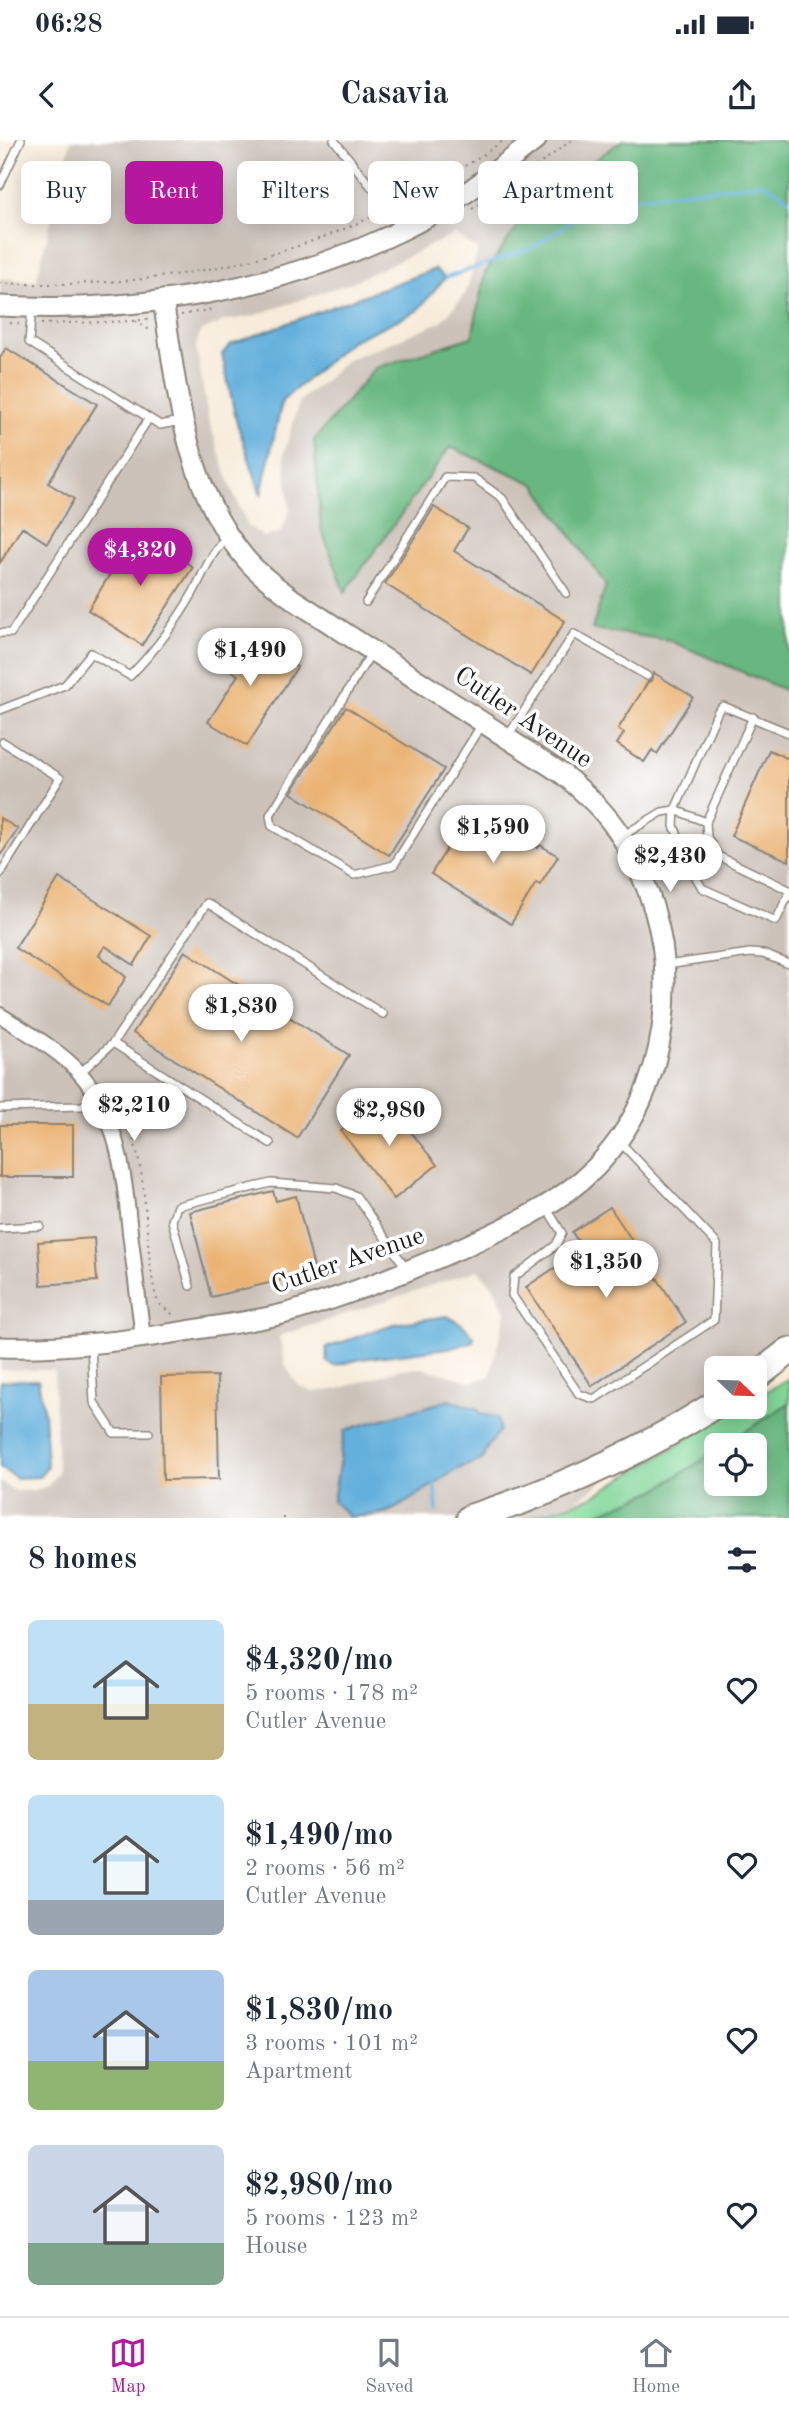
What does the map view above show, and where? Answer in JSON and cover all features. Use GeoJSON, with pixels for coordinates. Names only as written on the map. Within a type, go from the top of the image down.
{"type":"FeatureCollection","features":[{"type":"Feature","properties":{"kind":"highway"},"geometry":{"type":"LineString","coordinates":[[767,1368],[789,1351]]}},
{"type":"Feature","properties":{"kind":"highway"},"geometry":{"type":"LineString","coordinates":[[470,1518],[512,1505],[635,1451],[704,1411]]}},
{"type":"Feature","properties":{"kind":"street"},"geometry":{"type":"LineString","coordinates":[[0,306],[117,304],[163,300],[242,287],[300,271],[363,248],[463,196],[536,140]]}},
{"type":"Feature","properties":{"kind":"street","name":"Cutler Avenue"},"geometry":{"type":"LineString","coordinates":[[0,1347],[91,1344],[143,1338],[292,1312],[408,1272],[499,1231],[546,1206],[594,1169],[636,1114],[649,1084],[660,1043],[665,1009],[666,965],[653,904],[622,837],[587,794],[564,775],[372,652],[266,579],[246,560],[228,536],[204,492],[184,420],[163,300]]}},
{"type":"Feature","properties":{"kind":"street"},"geometry":{"type":"LineString","coordinates":[[0,1015],[85,1069],[115,1137],[122,1166],[143,1338]]}},
{"type":"Feature","properties":{"kind":"lane"},"geometry":{"type":"LineString","coordinates":[[0,185],[21,140]]}},
{"type":"Feature","properties":{"kind":"lane"},"geometry":{"type":"LineString","coordinates":[[334,140],[368,183]]}},
{"type":"Feature","properties":{"kind":"lane"},"geometry":{"type":"LineString","coordinates":[[398,224],[401,230]]}},
{"type":"Feature","properties":{"kind":"lane"},"geometry":{"type":"LineString","coordinates":[[32,306],[29,342],[160,425],[184,420]]}},
{"type":"Feature","properties":{"kind":"lane"},"geometry":{"type":"LineString","coordinates":[[0,632],[12,634],[149,418]]}},
{"type":"Feature","properties":{"kind":"lane"},"geometry":{"type":"LineString","coordinates":[[366,602],[445,477],[474,478],[502,498],[566,593]]}},
{"type":"Feature","properties":{"kind":"lane"},"geometry":{"type":"LineString","coordinates":[[0,710],[65,685],[92,653],[130,676],[162,643],[193,593],[214,550],[228,536]]}},
{"type":"Feature","properties":{"kind":"lane"},"geometry":{"type":"LineString","coordinates":[[508,737],[575,634],[647,676]]}},
{"type":"Feature","properties":{"kind":"lane"},"geometry":{"type":"LineString","coordinates":[[372,652],[270,815],[272,826],[354,874],[394,865],[484,722]]}},
{"type":"Feature","properties":{"kind":"lane"},"geometry":{"type":"LineString","coordinates":[[753,717],[706,822],[707,837],[718,856],[789,891],[776,921],[702,888],[674,826],[675,810],[718,711],[723,706],[729,707],[753,717],[789,733]]}},
{"type":"Feature","properties":{"kind":"lane"},"geometry":{"type":"LineString","coordinates":[[0,874],[60,778],[3,742]]}},
{"type":"Feature","properties":{"kind":"lane"},"geometry":{"type":"LineString","coordinates":[[622,837],[662,812],[675,810],[706,822]]}},
{"type":"Feature","properties":{"kind":"lane"},"geometry":{"type":"LineString","coordinates":[[694,874],[718,856]]}},
{"type":"Feature","properties":{"kind":"lane"},"geometry":{"type":"LineString","coordinates":[[85,1069],[113,1043],[207,903],[383,1014]]}},
{"type":"Feature","properties":{"kind":"lane"},"geometry":{"type":"LineString","coordinates":[[666,965],[750,953],[763,954],[789,964]]}},
{"type":"Feature","properties":{"kind":"lane"},"geometry":{"type":"LineString","coordinates":[[113,1043],[270,1143]]}},
{"type":"Feature","properties":{"kind":"lane"},"geometry":{"type":"LineString","coordinates":[[0,1108],[82,1106],[97,1097]]}},
{"type":"Feature","properties":{"kind":"lane"},"geometry":{"type":"LineString","coordinates":[[546,1206],[562,1233],[556,1245],[514,1277],[512,1294],[579,1394],[594,1399],[714,1321],[717,1244],[618,1140]]}},
{"type":"Feature","properties":{"kind":"lane"},"geometry":{"type":"LineString","coordinates":[[190,1286],[172,1222],[177,1206],[271,1183],[336,1188],[356,1196],[408,1272]]}},
{"type":"Feature","properties":{"kind":"lane"},"geometry":{"type":"LineString","coordinates":[[0,1228],[40,1226]]}},
{"type":"Feature","properties":{"kind":"lane"},"geometry":{"type":"LineString","coordinates":[[91,1344],[94,1402],[114,1433],[149,1433]]}},
{"type":"Feature","properties":{"kind":"path"},"geometry":{"type":"LineString","coordinates":[[464,166],[504,140]]}},
{"type":"Feature","properties":{"kind":"path"},"geometry":{"type":"LineString","coordinates":[[0,282],[91,284],[138,281],[191,272],[279,251],[368,218]]}},
{"type":"Feature","properties":{"kind":"path"},"geometry":{"type":"LineString","coordinates":[[135,321],[154,335]]}},
{"type":"Feature","properties":{"kind":"path"},"geometry":{"type":"LineString","coordinates":[[85,1069],[118,1104],[134,1140],[139,1160],[154,1287],[160,1305],[177,1317]]}},
{"type":"Feature","properties":{"kind":"path"},"geometry":{"type":"LineString","coordinates":[[282,1518],[287,1518]]}},
{"type":"Feature","properties":{"kind":"shaded area"},"geometry":{"type":"Polygon","coordinates":[[[71,140],[623,140],[593,161],[478,161],[478,224],[519,224],[485,273],[472,337],[375,368],[314,440],[321,528],[346,592],[449,447],[535,484],[607,585],[592,629],[668,640],[789,692],[789,1338],[767,1356],[704,1356],[704,1408],[552,1518],[0,1518],[0,1482],[15,1491],[32,1491],[48,1486],[58,1472],[54,1370],[0,1370],[0,278],[36,282],[50,224],[111,224],[111,161],[66,161],[71,140]],[[455,234],[350,283],[253,316],[224,321],[200,332],[196,346],[208,418],[231,488],[248,526],[264,537],[281,532],[290,509],[284,453],[300,400],[347,360],[441,322],[466,293],[478,250],[455,234]],[[478,1270],[279,1336],[286,1367],[299,1386],[313,1392],[339,1389],[401,1369],[423,1368],[473,1382],[490,1376],[506,1313],[494,1287],[478,1270]],[[497,1421],[419,1496],[434,1482],[462,1465],[482,1460],[497,1421]]]}},
{"type":"Feature","properties":{"kind":"green space"},"geometry":{"type":"Polygon","coordinates":[[[623,140],[780,140],[789,146],[789,692],[668,640],[592,629],[606,585],[535,484],[450,447],[345,592],[321,528],[314,440],[375,368],[472,337],[485,273],[519,224],[638,224],[638,161],[593,161],[623,140]]]}},
{"type":"Feature","properties":{"kind":"green space"},"geometry":{"type":"Polygon","coordinates":[[[789,1378],[789,1403],[767,1417],[767,1391],[789,1378]]]}},
{"type":"Feature","properties":{"kind":"green space"},"geometry":{"type":"Polygon","coordinates":[[[789,1403],[789,1518],[587,1518],[656,1490],[704,1459],[704,1496],[767,1496],[767,1433],[743,1433],[789,1403]]]}},
{"type":"Feature","properties":{"kind":"green space"},"geometry":{"type":"Polygon","coordinates":[[[720,1419],[765,1419],[743,1433],[704,1433],[704,1459],[656,1490],[589,1518],[530,1518],[590,1498],[720,1419]]]}},
{"type":"Feature","properties":{"kind":"water"},"geometry":{"type":"Polygon","coordinates":[[[435,269],[445,278],[417,311],[351,341],[282,401],[261,494],[236,420],[222,354],[231,344],[435,269]]]}},
{"type":"Feature","properties":{"kind":"water"},"geometry":{"type":"Polygon","coordinates":[[[447,1316],[462,1324],[474,1337],[473,1341],[456,1347],[361,1359],[334,1366],[327,1362],[326,1348],[393,1324],[447,1316]]]}},
{"type":"Feature","properties":{"kind":"water"},"geometry":{"type":"Polygon","coordinates":[[[38,1380],[44,1413],[47,1466],[39,1477],[16,1478],[0,1467],[0,1381],[38,1380]]]}},
{"type":"Feature","properties":{"kind":"water"},"geometry":{"type":"Polygon","coordinates":[[[449,1400],[478,1409],[480,1414],[497,1417],[500,1431],[488,1446],[482,1460],[446,1476],[392,1510],[349,1517],[333,1501],[345,1430],[449,1400]]]}},
{"type":"Feature","properties":{"kind":"building"},"geometry":{"type":"Polygon","coordinates":[[[6,348],[97,404],[48,483],[74,499],[47,543],[22,527],[0,563],[0,358],[6,348]]]}},
{"type":"Feature","properties":{"kind":"building"},"geometry":{"type":"Polygon","coordinates":[[[434,507],[468,528],[454,551],[565,621],[531,675],[385,584],[434,507]]]}},
{"type":"Feature","properties":{"kind":"building"},"geometry":{"type":"Polygon","coordinates":[[[137,530],[193,567],[142,645],[88,610],[137,530]]]}},
{"type":"Feature","properties":{"kind":"building"},"geometry":{"type":"Polygon","coordinates":[[[239,631],[297,667],[247,746],[208,722],[238,675],[219,663],[239,631]]]}},
{"type":"Feature","properties":{"kind":"building"},"geometry":{"type":"Polygon","coordinates":[[[654,673],[693,697],[657,754],[652,750],[644,762],[617,744],[624,733],[618,729],[648,682],[652,680],[654,673]]]}},
{"type":"Feature","properties":{"kind":"building"},"geometry":{"type":"Polygon","coordinates":[[[346,707],[444,769],[389,855],[291,793],[346,707]]]}},
{"type":"Feature","properties":{"kind":"building"},"geometry":{"type":"Polygon","coordinates":[[[769,750],[789,759],[789,861],[731,836],[769,750]]]}},
{"type":"Feature","properties":{"kind":"building"},"geometry":{"type":"Polygon","coordinates":[[[473,807],[538,848],[540,845],[558,856],[540,885],[536,883],[511,924],[431,874],[473,807]]]}},
{"type":"Feature","properties":{"kind":"building"},"geometry":{"type":"Polygon","coordinates":[[[0,818],[18,829],[0,856],[0,818]]]}},
{"type":"Feature","properties":{"kind":"building"},"geometry":{"type":"Polygon","coordinates":[[[59,878],[151,936],[134,965],[105,946],[99,955],[126,977],[108,1006],[15,948],[59,878]]]}},
{"type":"Feature","properties":{"kind":"building"},"geometry":{"type":"Polygon","coordinates":[[[185,951],[349,1055],[297,1138],[133,1033],[185,951]]]}},
{"type":"Feature","properties":{"kind":"building"},"geometry":{"type":"Polygon","coordinates":[[[384,1098],[437,1165],[394,1199],[341,1131],[384,1098]]]}},
{"type":"Feature","properties":{"kind":"building"},"geometry":{"type":"Polygon","coordinates":[[[0,1125],[73,1125],[73,1177],[0,1177],[0,1125]]]}},
{"type":"Feature","properties":{"kind":"building"},"geometry":{"type":"Polygon","coordinates":[[[273,1191],[276,1201],[296,1196],[315,1272],[211,1297],[190,1212],[273,1191]]]}},
{"type":"Feature","properties":{"kind":"building"},"geometry":{"type":"Polygon","coordinates":[[[610,1207],[686,1322],[592,1386],[526,1287],[583,1249],[572,1232],[610,1207]]]}},
{"type":"Feature","properties":{"kind":"building"},"geometry":{"type":"Polygon","coordinates":[[[94,1238],[97,1281],[41,1285],[38,1242],[94,1238]]]}},
{"type":"Feature","properties":{"kind":"building"},"geometry":{"type":"Polygon","coordinates":[[[217,1376],[219,1479],[163,1480],[161,1377],[217,1376]]]}},
{"type":"Feature","properties":{"kind":"waterway"},"geometry":{"type":"LineString","coordinates":[[445,278],[532,248],[601,201],[764,183],[789,199]]}},
{"type":"Feature","properties":{"kind":"waterway"},"geometry":{"type":"LineString","coordinates":[[434,1482],[437,1511]]}}]}
